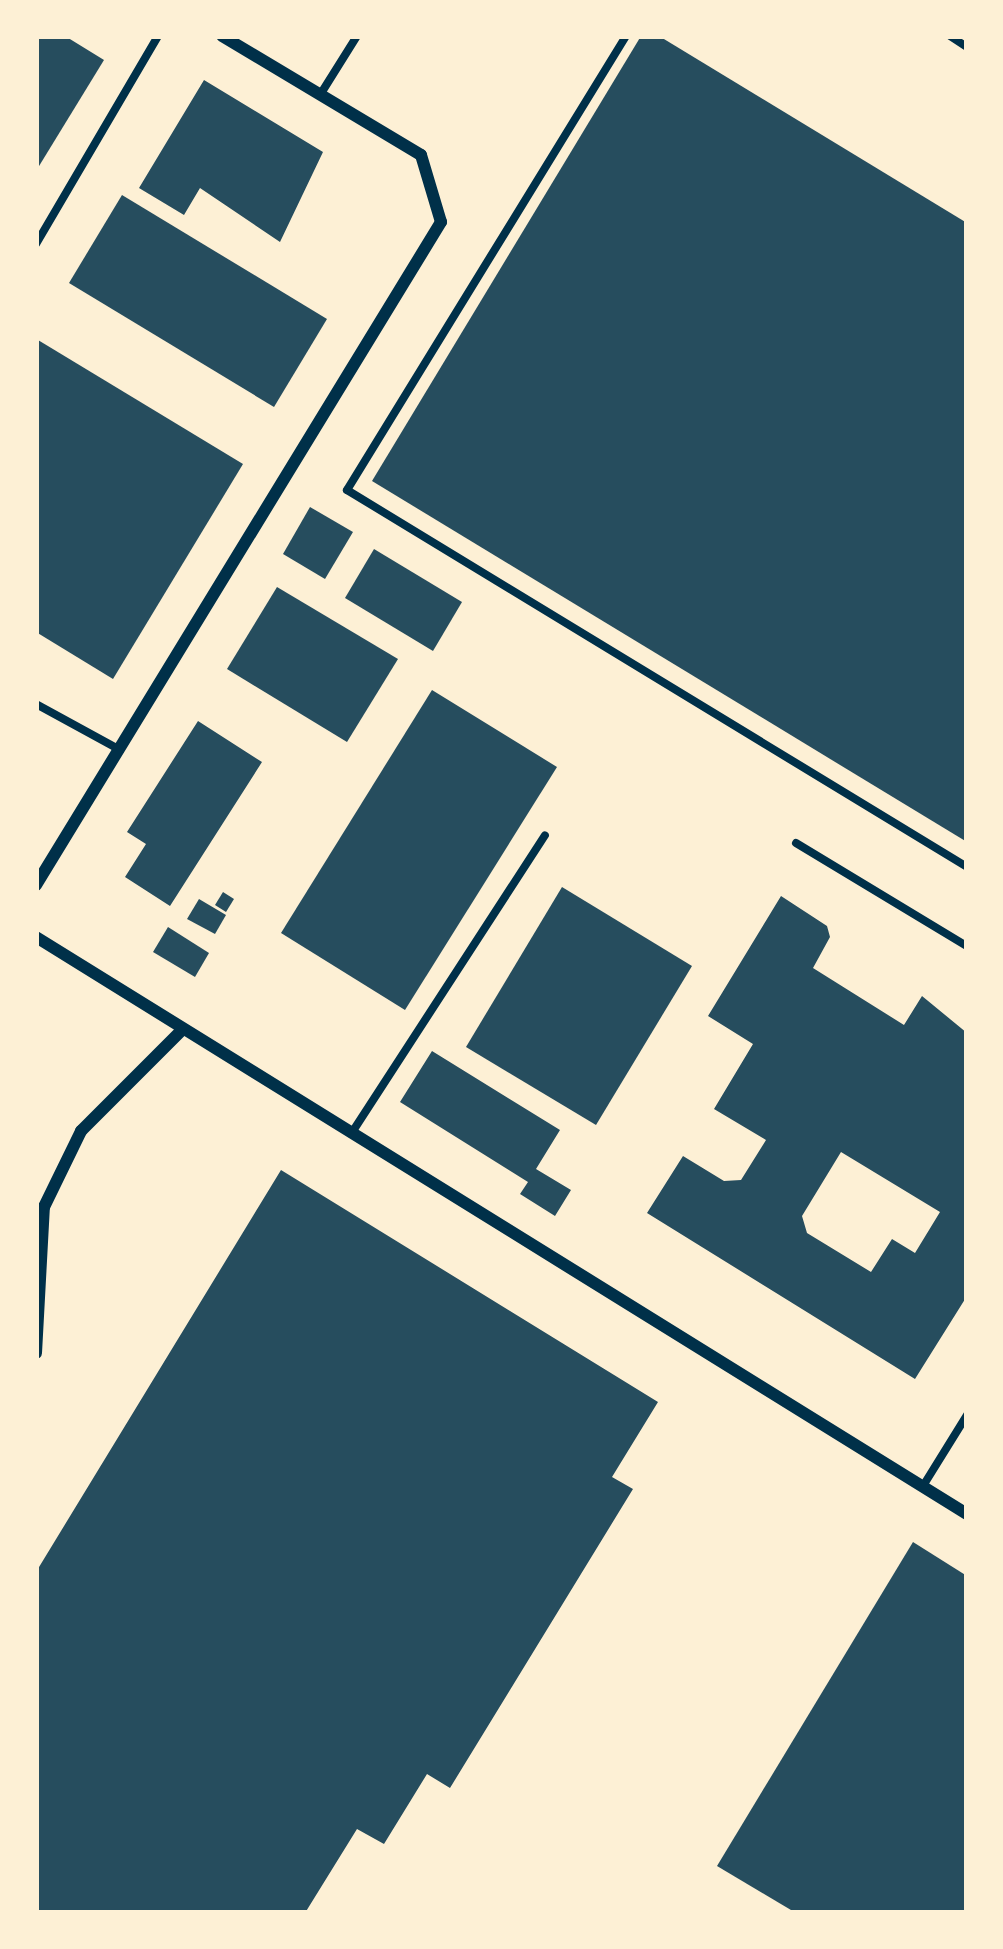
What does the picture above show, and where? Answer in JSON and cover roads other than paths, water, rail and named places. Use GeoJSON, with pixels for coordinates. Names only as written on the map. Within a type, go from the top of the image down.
{"type":"FeatureCollection","features":[{"type":"Feature","properties":{"kind":"street"},"geometry":{"type":"LineString","coordinates":[[36,885],[441,222],[421,155],[222,36]]}},
{"type":"Feature","properties":{"kind":"street"},"geometry":{"type":"LineString","coordinates":[[36,937],[967,1514]]}},
{"type":"Feature","properties":{"kind":"street"},"geometry":{"type":"LineString","coordinates":[[36,1353],[44,1207],[81,1131],[181,1031]]}},
{"type":"Feature","properties":{"kind":"lane"},"geometry":{"type":"LineString","coordinates":[[36,244],[158,36]]}},
{"type":"Feature","properties":{"kind":"lane"},"geometry":{"type":"LineString","coordinates":[[320,94],[357,36]]}},
{"type":"Feature","properties":{"kind":"lane"},"geometry":{"type":"LineString","coordinates":[[626,36],[347,490],[967,867]]}},
{"type":"Feature","properties":{"kind":"lane"},"geometry":{"type":"LineString","coordinates":[[950,36],[967,47]]}},
{"type":"Feature","properties":{"kind":"lane"},"geometry":{"type":"LineString","coordinates":[[36,704],[122,751]]}},
{"type":"Feature","properties":{"kind":"lane"},"geometry":{"type":"LineString","coordinates":[[351,1136],[545,835]]}},
{"type":"Feature","properties":{"kind":"lane"},"geometry":{"type":"LineString","coordinates":[[796,843],[967,946]]}},
{"type":"Feature","properties":{"kind":"lane"},"geometry":{"type":"LineString","coordinates":[[922,1487],[967,1415]]}}]}
